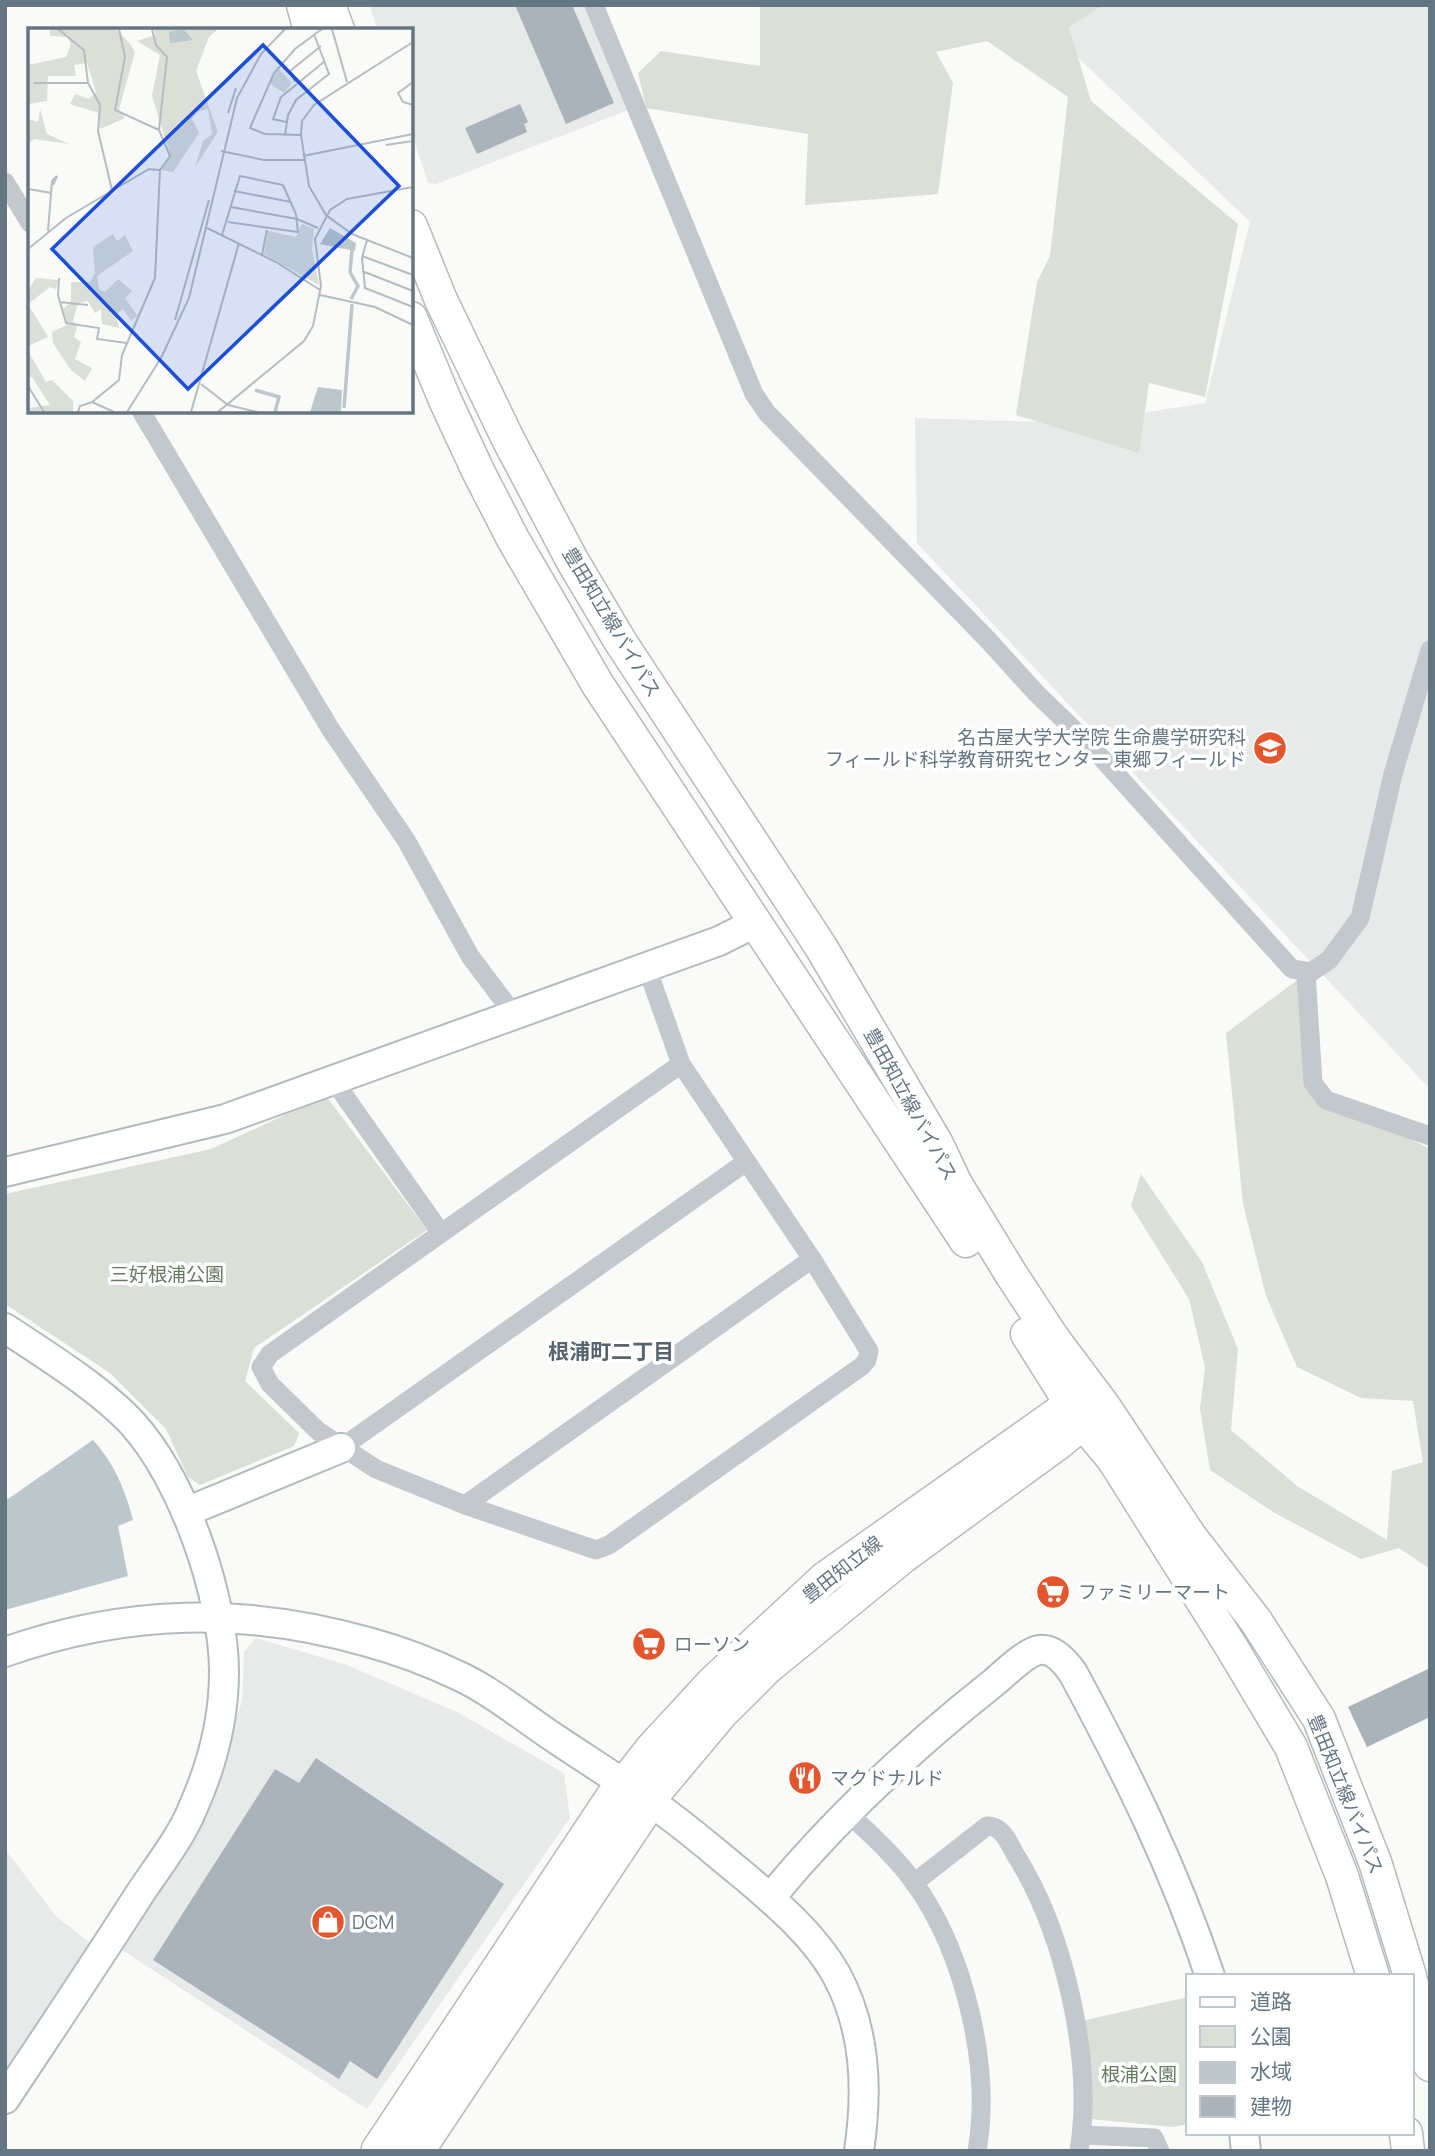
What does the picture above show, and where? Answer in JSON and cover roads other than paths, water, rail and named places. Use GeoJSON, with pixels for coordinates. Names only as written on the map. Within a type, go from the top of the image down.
{"type":"FeatureCollection","features":[{"type":"Feature","properties":{"kind":"highway"},"geometry":{"type":"LineString","coordinates":[[380,2151],[636,1792]]}},
{"type":"Feature","properties":{"kind":"highway"},"geometry":{"type":"LineString","coordinates":[[415,2151],[636,1792]]}},
{"type":"Feature","properties":{"kind":"main road"},"geometry":{"type":"LineString","coordinates":[[303,5],[309,28]]}},
{"type":"Feature","properties":{"kind":"main road"},"geometry":{"type":"LineString","coordinates":[[330,5],[337,28]]}},
{"type":"Feature","properties":{"kind":"main road","name":"豊田知立線バイパス"},"geometry":{"type":"LineString","coordinates":[[413,231],[441,300],[496,415],[572,560],[620,641],[821,947],[937,1144],[956,1184],[1053,1338],[1112,1459],[1232,1648],[1291,1747],[1342,1876],[1372,1974]]}},
{"type":"Feature","properties":{"kind":"main road","name":"豊田知立線バイパス"},"geometry":{"type":"LineString","coordinates":[[413,323],[445,400],[513,539],[598,685],[921,1172],[1088,1405],[1256,1622],[1318,1719],[1375,1862],[1409,1974]]}},
{"type":"Feature","properties":{"kind":"main road","name":"豊田知立線"},"geometry":{"type":"LineString","coordinates":[[636,1792],[652,1748],[712,1683],[825,1578],[1088,1405]]}},
{"type":"Feature","properties":{"kind":"main road"},"geometry":{"type":"LineString","coordinates":[[1414,1993],[1430,2065]]}},
{"type":"Feature","properties":{"kind":"street"},"geometry":{"type":"LineString","coordinates":[[594,5],[754,394],[767,413],[1037,694],[1089,744],[1292,969],[1311,972],[1329,960],[1360,919],[1393,774],[1430,650]]}},
{"type":"Feature","properties":{"kind":"street"},"geometry":{"type":"LineString","coordinates":[[5,182],[28,220]]}},
{"type":"Feature","properties":{"kind":"street"},"geometry":{"type":"LineString","coordinates":[[142,413],[331,730],[406,840],[470,956],[515,1016]]}},
{"type":"Feature","properties":{"kind":"street"},"geometry":{"type":"LineString","coordinates":[[5,1172],[201,1126],[647,968],[719,941],[755,923]]}},
{"type":"Feature","properties":{"kind":"street"},"geometry":{"type":"LineString","coordinates":[[647,968],[681,1064],[812,1259],[869,1351],[862,1366],[609,1545],[596,1550],[465,1505],[376,1469],[318,1431],[270,1384],[261,1367],[270,1354],[681,1064]]}},
{"type":"Feature","properties":{"kind":"street"},"geometry":{"type":"LineString","coordinates":[[1306,972],[1312,1083],[1320,1095],[1326,1100],[1430,1136]]}},
{"type":"Feature","properties":{"kind":"street"},"geometry":{"type":"LineString","coordinates":[[334,1081],[441,1233]]}},
{"type":"Feature","properties":{"kind":"street"},"geometry":{"type":"LineString","coordinates":[[186,1512],[341,1448],[746,1162]]}},
{"type":"Feature","properties":{"kind":"street"},"geometry":{"type":"LineString","coordinates":[[465,1505],[812,1259]]}},
{"type":"Feature","properties":{"kind":"street"},"geometry":{"type":"LineString","coordinates":[[5,1328],[116,1407],[134,1425],[159,1460],[186,1512],[207,1573],[219,1617],[224,1671],[219,1724],[205,1778],[191,1813],[5,2099]]}},
{"type":"Feature","properties":{"kind":"street"},"geometry":{"type":"LineString","coordinates":[[5,1651],[101,1625],[186,1616],[219,1617],[283,1624],[369,1642],[460,1676],[685,1827],[770,1898],[824,1955],[837,1976],[859,2037],[866,2086],[859,2151]]}},
{"type":"Feature","properties":{"kind":"street"},"geometry":{"type":"LineString","coordinates":[[770,1898],[876,1782],[955,1713],[1038,1650],[1057,1656],[1073,1673],[1151,1822],[1190,1917],[1209,1974]]}},
{"type":"Feature","properties":{"kind":"street"},"geometry":{"type":"LineString","coordinates":[[847,1812],[882,1844],[914,1882],[942,1930],[958,1967],[978,2048],[982,2126],[977,2151]]}},
{"type":"Feature","properties":{"kind":"street"},"geometry":{"type":"LineString","coordinates":[[914,1882],[987,1826],[1000,1830],[1038,1898],[1061,1958],[1078,2039],[1080,2143],[1154,2138],[1160,2151]]}},
{"type":"Feature","properties":{"kind":"water"},"geometry":{"type":"Polygon","coordinates":[[[93,1440],[118,1477],[133,1520],[118,1526],[128,1576],[5,1610],[5,1501],[93,1440]]]}},
{"type":"Feature","properties":{"kind":"place","name":"名古屋大学大学院 生命農学研究科 フィールド科学教育研究センター 東郷フィールド"},"geometry":{"type":"Point","coordinates":[1270,748]}},
{"type":"Feature","properties":{"kind":"place","name":"ファミリーマート"},"geometry":{"type":"Point","coordinates":[1053,1592]}},
{"type":"Feature","properties":{"kind":"place","name":"ローソン"},"geometry":{"type":"Point","coordinates":[649,1644]}},
{"type":"Feature","properties":{"kind":"place","name":"マクドナルド"},"geometry":{"type":"Point","coordinates":[805,1778]}},
{"type":"Feature","properties":{"kind":"place","name":"DCM"},"geometry":{"type":"Point","coordinates":[328,1922]}},
{"type":"Feature","properties":{"kind":"district","name":"根浦町二丁目"},"geometry":{"type":"Point","coordinates":[611,1351]}},
{"type":"Feature","properties":{"kind":"park label","name":"三好根浦公園"},"geometry":{"type":"Point","coordinates":[167,1274]}},
{"type":"Feature","properties":{"kind":"park label","name":"根浦公園"},"geometry":{"type":"Point","coordinates":[1139,2074]}}]}
